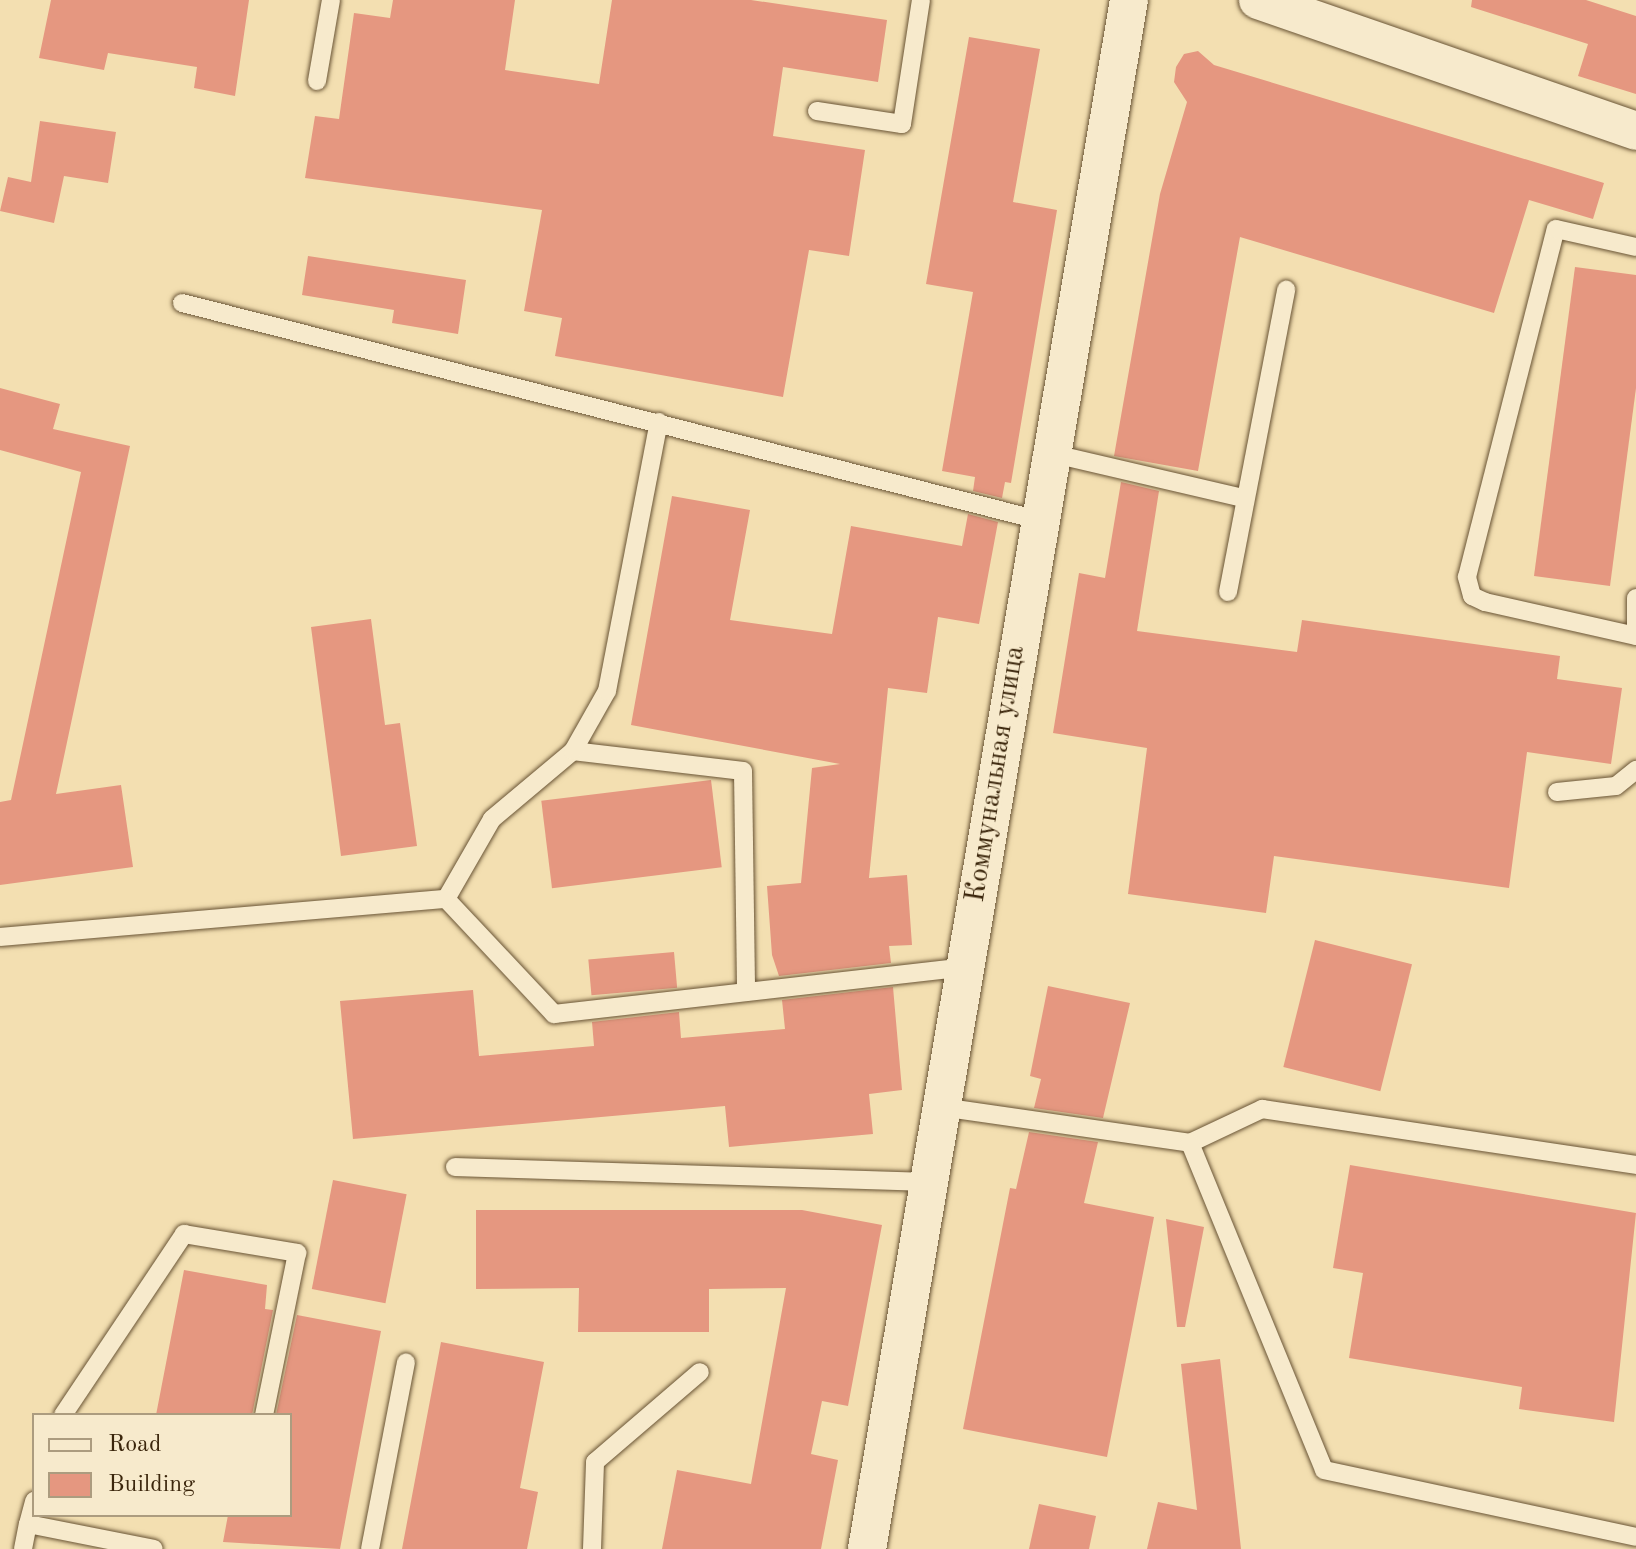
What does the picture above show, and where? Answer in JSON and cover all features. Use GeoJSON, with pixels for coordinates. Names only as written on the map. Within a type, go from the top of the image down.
{"type":"FeatureCollection","features":[{"type":"Feature","properties":{"kind":"street","name":"Коммунальная улица"},"geometry":{"type":"LineString","coordinates":[[867,1549],[1129,0]]}},
{"type":"Feature","properties":{"kind":"street"},"geometry":{"type":"LineString","coordinates":[[1258,0],[1636,131]]}},
{"type":"Feature","properties":{"kind":"lane"},"geometry":{"type":"LineString","coordinates":[[317,81],[331,0]]}},
{"type":"Feature","properties":{"kind":"lane"},"geometry":{"type":"LineString","coordinates":[[817,111],[902,124],[921,0]]}},
{"type":"Feature","properties":{"kind":"lane"},"geometry":{"type":"LineString","coordinates":[[1636,247],[1556,229],[1467,577],[1472,596],[1485,602],[1636,636],[1636,598]]}},
{"type":"Feature","properties":{"kind":"lane"},"geometry":{"type":"LineString","coordinates":[[1228,592],[1286,290]]}},
{"type":"Feature","properties":{"kind":"lane"},"geometry":{"type":"LineString","coordinates":[[182,303],[1039,520]]}},
{"type":"Feature","properties":{"kind":"lane"},"geometry":{"type":"LineString","coordinates":[[446,899],[492,819],[573,751],[607,691],[659,422]]}},
{"type":"Feature","properties":{"kind":"lane"},"geometry":{"type":"LineString","coordinates":[[1050,453],[1244,498]]}},
{"type":"Feature","properties":{"kind":"lane"},"geometry":{"type":"LineString","coordinates":[[573,751],[743,771],[746,992]]}},
{"type":"Feature","properties":{"kind":"lane"},"geometry":{"type":"LineString","coordinates":[[1557,792],[1616,786],[1636,770]]}},
{"type":"Feature","properties":{"kind":"lane"},"geometry":{"type":"LineString","coordinates":[[0,937],[446,899]]}},
{"type":"Feature","properties":{"kind":"lane"},"geometry":{"type":"LineString","coordinates":[[446,899],[554,1014],[964,967]]}},
{"type":"Feature","properties":{"kind":"lane"},"geometry":{"type":"LineString","coordinates":[[941,1107],[1190,1143],[1262,1109],[1636,1165]]}},
{"type":"Feature","properties":{"kind":"lane"},"geometry":{"type":"LineString","coordinates":[[1190,1143],[1324,1470],[1636,1537]]}},
{"type":"Feature","properties":{"kind":"lane"},"geometry":{"type":"LineString","coordinates":[[455,1167],[928,1182]]}},
{"type":"Feature","properties":{"kind":"lane"},"geometry":{"type":"LineString","coordinates":[[64,1413],[184,1234],[297,1253],[264,1413]]}},
{"type":"Feature","properties":{"kind":"lane"},"geometry":{"type":"LineString","coordinates":[[370,1549],[406,1362]]}},
{"type":"Feature","properties":{"kind":"lane"},"geometry":{"type":"LineString","coordinates":[[592,1549],[595,1462],[700,1372]]}},
{"type":"Feature","properties":{"kind":"lane"},"geometry":{"type":"LineString","coordinates":[[23,1549],[32,1509]]}},
{"type":"Feature","properties":{"kind":"lane"},"geometry":{"type":"LineString","coordinates":[[28,1524],[154,1549]]}},
{"type":"Feature","properties":{"kind":"building"},"geometry":{"type":"Polygon","coordinates":[[[51,0],[249,0],[235,96],[194,88],[197,67],[108,53],[104,70],[39,58],[51,0]]]}},
{"type":"Feature","properties":{"kind":"building"},"geometry":{"type":"Polygon","coordinates":[[[393,0],[515,0],[505,70],[599,84],[612,0],[751,0],[887,20],[878,82],[783,67],[773,136],[865,150],[849,256],[809,250],[783,397],[555,356],[562,318],[524,311],[542,210],[305,178],[315,116],[339,119],[354,13],[390,18],[393,0]]]}},
{"type":"Feature","properties":{"kind":"building"},"geometry":{"type":"Polygon","coordinates":[[[1472,0],[1586,0],[1636,16],[1636,94],[1578,76],[1588,44],[1471,7],[1472,0]]]}},
{"type":"Feature","properties":{"kind":"building"},"geometry":{"type":"Polygon","coordinates":[[[969,37],[1040,49],[1013,202],[1057,210],[1011,483],[1005,482],[1002,498],[973,491],[975,477],[942,471],[973,292],[926,284],[969,37]]]}},
{"type":"Feature","properties":{"kind":"building"},"geometry":{"type":"Polygon","coordinates":[[[1198,51],[1214,65],[1604,183],[1593,219],[1529,200],[1494,313],[1240,237],[1198,471],[1114,456],[1160,194],[1187,102],[1174,82],[1176,67],[1184,54],[1198,51]]]}},
{"type":"Feature","properties":{"kind":"building"},"geometry":{"type":"Polygon","coordinates":[[[40,121],[116,132],[108,183],[64,176],[54,223],[0,211],[8,177],[31,182],[40,121]]]}},
{"type":"Feature","properties":{"kind":"building"},"geometry":{"type":"Polygon","coordinates":[[[308,256],[466,280],[458,334],[392,323],[394,310],[302,295],[308,256]]]}},
{"type":"Feature","properties":{"kind":"building"},"geometry":{"type":"Polygon","coordinates":[[[1575,267],[1636,275],[1636,388],[1610,586],[1534,576],[1575,267]]]}},
{"type":"Feature","properties":{"kind":"building"},"geometry":{"type":"Polygon","coordinates":[[[0,388],[60,404],[53,429],[130,446],[56,794],[121,785],[133,867],[0,885],[0,802],[11,800],[81,472],[0,450],[0,388]]]}},
{"type":"Feature","properties":{"kind":"building"},"geometry":{"type":"Polygon","coordinates":[[[1121,482],[1159,491],[1137,631],[1297,652],[1302,620],[1560,656],[1557,679],[1622,688],[1611,764],[1527,752],[1509,888],[1274,856],[1266,913],[1128,894],[1147,748],[1053,733],[1079,573],[1105,578],[1121,482]]]}},
{"type":"Feature","properties":{"kind":"building"},"geometry":{"type":"Polygon","coordinates":[[[672,496],[750,510],[730,620],[832,634],[851,526],[962,546],[968,514],[998,522],[979,624],[938,617],[927,693],[888,688],[869,878],[907,875],[912,945],[889,946],[891,963],[779,976],[772,955],[767,886],[801,883],[812,768],[840,764],[631,725],[672,496]]]}},
{"type":"Feature","properties":{"kind":"building"},"geometry":{"type":"Polygon","coordinates":[[[371,619],[385,725],[400,723],[417,846],[341,856],[311,627],[371,619]]]}},
{"type":"Feature","properties":{"kind":"building"},"geometry":{"type":"Polygon","coordinates":[[[711,780],[722,867],[552,888],[541,801],[711,780]]]}},
{"type":"Feature","properties":{"kind":"building"},"geometry":{"type":"Polygon","coordinates":[[[1315,940],[1412,964],[1380,1091],[1283,1067],[1315,940]]]}},
{"type":"Feature","properties":{"kind":"building"},"geometry":{"type":"Polygon","coordinates":[[[674,952],[677,988],[591,995],[588,959],[674,952]]]}},
{"type":"Feature","properties":{"kind":"building"},"geometry":{"type":"Polygon","coordinates":[[[1048,986],[1130,1003],[1103,1118],[1034,1108],[1041,1079],[1030,1076],[1048,986]]]}},
{"type":"Feature","properties":{"kind":"building"},"geometry":{"type":"Polygon","coordinates":[[[893,987],[902,1090],[869,1094],[873,1134],[729,1147],[725,1106],[353,1139],[340,1001],[473,990],[479,1056],[594,1046],[592,1022],[679,1012],[681,1038],[785,1029],[782,1000],[893,987]]]}},
{"type":"Feature","properties":{"kind":"building"},"geometry":{"type":"Polygon","coordinates":[[[1029,1132],[1098,1142],[1084,1203],[1154,1217],[1107,1457],[963,1429],[1010,1188],[1016,1189],[1029,1132]]]}},
{"type":"Feature","properties":{"kind":"building"},"geometry":{"type":"Polygon","coordinates":[[[1350,1165],[1636,1213],[1614,1422],[1519,1409],[1522,1387],[1349,1358],[1363,1273],[1333,1268],[1350,1165]]]}},
{"type":"Feature","properties":{"kind":"building"},"geometry":{"type":"Polygon","coordinates":[[[333,1180],[407,1194],[385,1303],[312,1289],[333,1180]]]}},
{"type":"Feature","properties":{"kind":"building"},"geometry":{"type":"Polygon","coordinates":[[[476,1210],[802,1210],[882,1225],[848,1406],[822,1401],[811,1454],[838,1460],[821,1549],[662,1549],[677,1470],[751,1484],[786,1288],[709,1289],[709,1332],[578,1332],[579,1288],[476,1289],[476,1210]]]}},
{"type":"Feature","properties":{"kind":"building"},"geometry":{"type":"Polygon","coordinates":[[[1166,1219],[1204,1227],[1185,1327],[1177,1327],[1166,1219]]]}},
{"type":"Feature","properties":{"kind":"building"},"geometry":{"type":"Polygon","coordinates":[[[184,1270],[267,1285],[265,1309],[273,1310],[252,1413],[156,1413],[184,1270]]]}},
{"type":"Feature","properties":{"kind":"building"},"geometry":{"type":"Polygon","coordinates":[[[297,1315],[381,1331],[340,1549],[223,1542],[228,1517],[292,1517],[292,1413],[276,1413],[297,1315]]]}},
{"type":"Feature","properties":{"kind":"building"},"geometry":{"type":"Polygon","coordinates":[[[441,1342],[544,1362],[520,1488],[538,1492],[527,1549],[402,1549],[441,1342]]]}},
{"type":"Feature","properties":{"kind":"building"},"geometry":{"type":"Polygon","coordinates":[[[1220,1359],[1241,1549],[1147,1549],[1158,1502],[1197,1510],[1181,1364],[1220,1359]]]}},
{"type":"Feature","properties":{"kind":"building"},"geometry":{"type":"Polygon","coordinates":[[[1039,1504],[1096,1516],[1089,1549],[1029,1549],[1039,1504]]]}}]}
